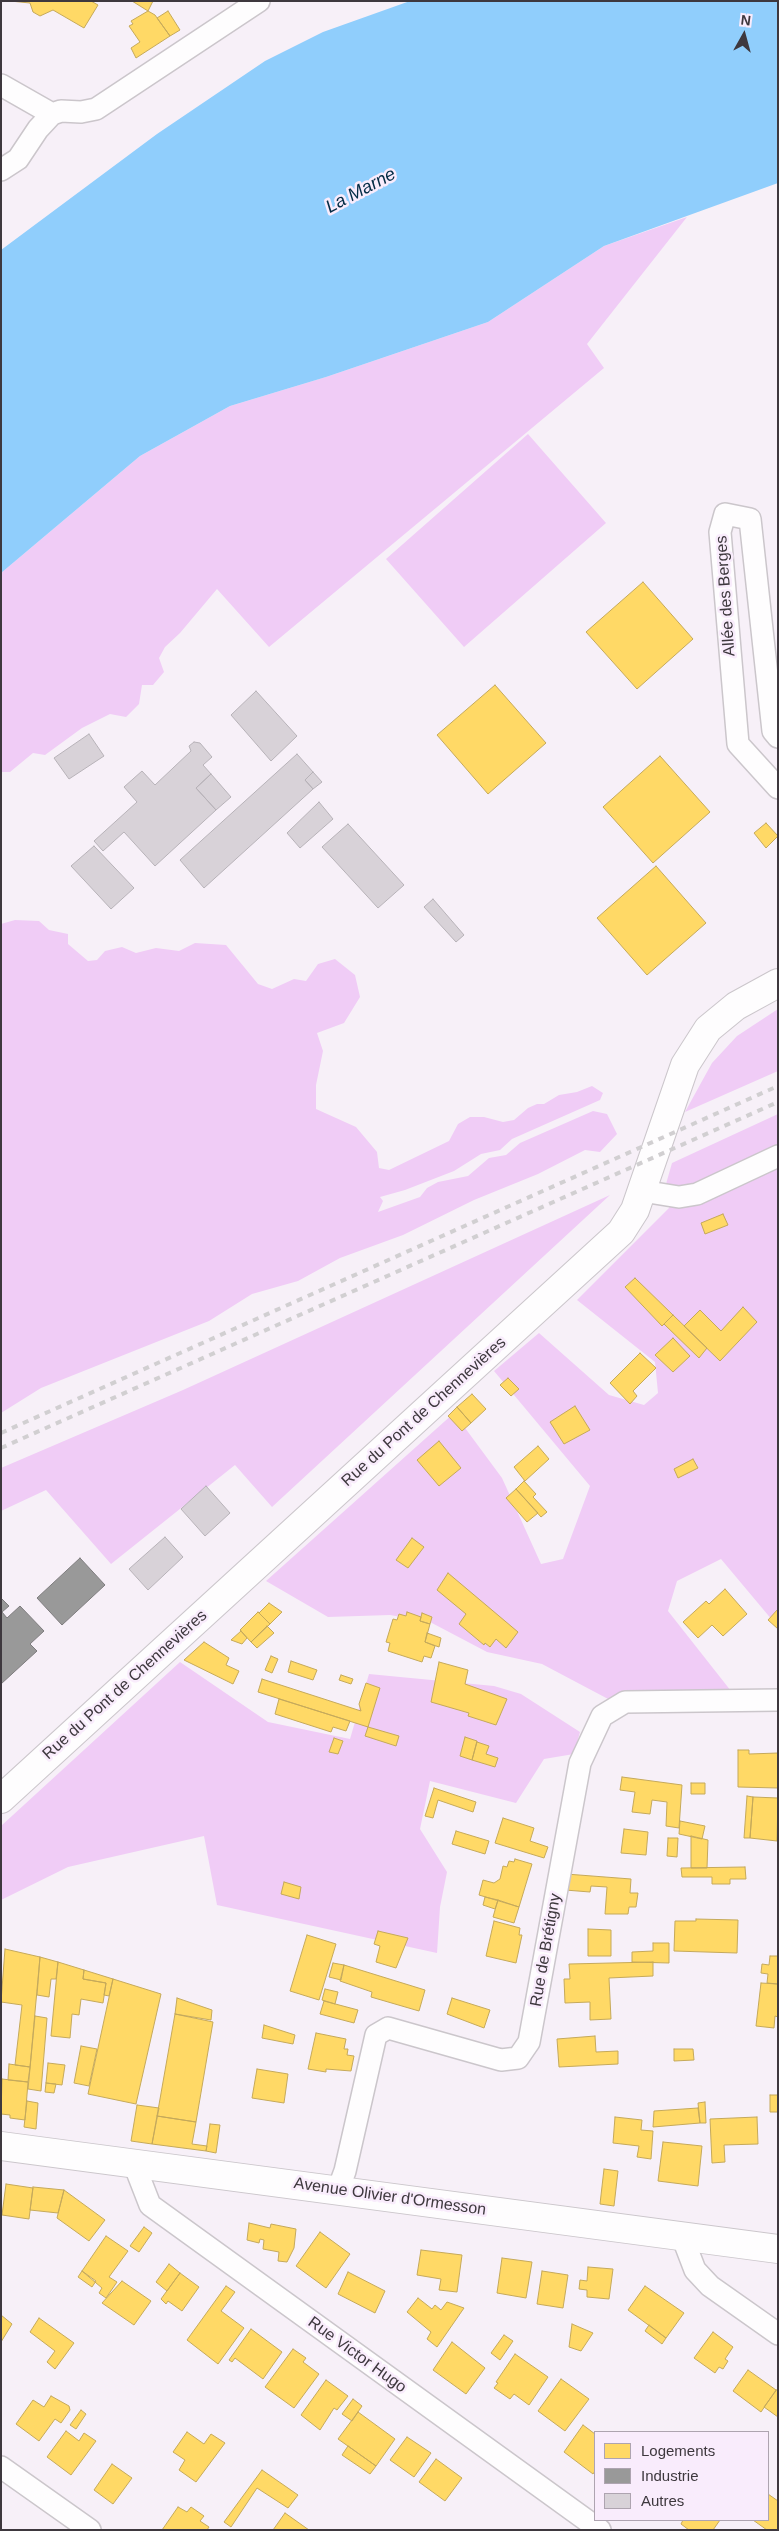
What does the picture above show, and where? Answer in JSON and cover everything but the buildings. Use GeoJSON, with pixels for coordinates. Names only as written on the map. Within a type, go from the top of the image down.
{"type":"FeatureCollection","features":[{"type":"Feature","properties":{"kind":"main road","name":"Rue du Pont de Chennevières"},"geometry":{"type":"LineString","coordinates":[[1,1799],[621,1232],[635,1210],[685,1065],[708,1029],[736,1006],[778,983]]}},
{"type":"Feature","properties":{"kind":"main road","name":"Avenue Olivier d'Ormesson"},"geometry":{"type":"LineString","coordinates":[[1,2146],[778,2249]]}},
{"type":"Feature","properties":{"kind":"street"},"geometry":{"type":"LineString","coordinates":[[1,170],[18,159],[38,129],[52,114],[61,111],[96,109],[259,1]]}},
{"type":"Feature","properties":{"kind":"street"},"geometry":{"type":"LineString","coordinates":[[1,85],[52,114]]}},
{"type":"Feature","properties":{"kind":"street","name":"Allée des Berges"},"geometry":{"type":"LineString","coordinates":[[778,737],[773,731],[750,519],[725,514],[720,532],[738,744],[778,788]]}},
{"type":"Feature","properties":{"kind":"street"},"geometry":{"type":"LineString","coordinates":[[642,1191],[679,1197],[696,1194],[778,1156]]}},
{"type":"Feature","properties":{"kind":"street","name":"Rue de Brétigny"},"geometry":{"type":"LineString","coordinates":[[338,2190],[345,2172],[376,2035],[388,2028],[501,2060],[518,2058],[529,2042],[580,1763],[602,1716],[625,1702],[778,1700]]}},
{"type":"Feature","properties":{"kind":"street","name":"Rue Victor Hugo"},"geometry":{"type":"LineString","coordinates":[[134,2164],[150,2205],[156,2210],[600,2530]]}},
{"type":"Feature","properties":{"kind":"street"},"geometry":{"type":"LineString","coordinates":[[682,2236],[695,2270],[710,2286],[778,2334]]}},
{"type":"Feature","properties":{"kind":"street"},"geometry":{"type":"LineString","coordinates":[[1,2467],[90,2530]]}},
{"type":"Feature","properties":{"kind":"shaded area"},"geometry":{"type":"Polygon","coordinates":[[[687,217],[587,344],[604,368],[269,647],[217,589],[180,633],[165,647],[159,658],[164,672],[153,685],[142,685],[139,704],[126,717],[110,714],[82,728],[45,755],[33,753],[10,772],[1,772],[1,573],[140,456],[230,406],[326,377],[488,322],[604,246],[687,217]]]}},
{"type":"Feature","properties":{"kind":"shaded area"},"geometry":{"type":"Polygon","coordinates":[[[528,434],[606,523],[464,647],[386,559],[528,434]]]}},
{"type":"Feature","properties":{"kind":"shaded area"},"geometry":{"type":"Polygon","coordinates":[[[15,920],[39,921],[49,930],[68,934],[68,944],[88,961],[97,960],[105,951],[122,947],[136,953],[156,948],[179,951],[195,943],[226,945],[258,984],[272,989],[294,979],[306,981],[318,964],[335,959],[355,975],[360,997],[344,1023],[317,1033],[323,1051],[316,1085],[316,1109],[356,1127],[377,1152],[379,1168],[389,1170],[449,1141],[458,1124],[470,1117],[484,1117],[503,1122],[514,1120],[528,1108],[537,1104],[544,1104],[559,1095],[577,1092],[592,1086],[603,1093],[600,1100],[512,1139],[500,1150],[481,1154],[454,1171],[405,1190],[380,1197],[383,1201],[378,1212],[420,1197],[427,1188],[438,1182],[468,1176],[489,1158],[506,1155],[520,1143],[593,1111],[607,1114],[617,1134],[600,1152],[585,1150],[538,1174],[474,1200],[403,1235],[340,1258],[298,1281],[252,1294],[209,1321],[41,1388],[1,1413],[1,924],[15,920]]]}},
{"type":"Feature","properties":{"kind":"shaded area"},"geometry":{"type":"Polygon","coordinates":[[[778,1009],[778,1071],[685,1112],[712,1063],[737,1036],[778,1009]]]}},
{"type":"Feature","properties":{"kind":"shaded area"},"geometry":{"type":"Polygon","coordinates":[[[778,1114],[778,1627],[721,1559],[677,1581],[668,1611],[731,1691],[610,1700],[542,1664],[487,1652],[430,1622],[390,1615],[328,1617],[266,1581],[454,1413],[502,1478],[541,1564],[563,1559],[590,1486],[494,1371],[539,1333],[609,1395],[644,1405],[658,1393],[655,1362],[577,1300],[669,1208],[677,1195],[666,1184],[672,1163],[778,1114]]]}},
{"type":"Feature","properties":{"kind":"shaded area"},"geometry":{"type":"Polygon","coordinates":[[[610,1195],[272,1507],[235,1465],[111,1564],[46,1490],[1,1511],[1,1468],[183,1390],[610,1195]]]}},
{"type":"Feature","properties":{"kind":"shaded area"},"geometry":{"type":"Polygon","coordinates":[[[180,1662],[268,1722],[350,1739],[369,1674],[494,1686],[521,1694],[580,1732],[574,1754],[544,1759],[516,1803],[430,1781],[420,1829],[447,1872],[440,1907],[437,1953],[217,1905],[204,1836],[68,1867],[1,1900],[1,1826],[180,1662]]]}},
{"type":"Feature","properties":{"kind":"water","name":"La Marne"},"geometry":{"type":"Polygon","coordinates":[[[410,1],[778,1],[778,183],[604,246],[488,322],[326,377],[230,406],[140,456],[1,573],[1,250],[157,134],[265,61],[323,32],[410,1]]]}},
{"type":"Feature","properties":{"kind":"railway"},"geometry":{"type":"LineString","coordinates":[[1,1433],[778,1086]]}},
{"type":"Feature","properties":{"kind":"railway"},"geometry":{"type":"LineString","coordinates":[[1,1448],[778,1102]]}}]}
